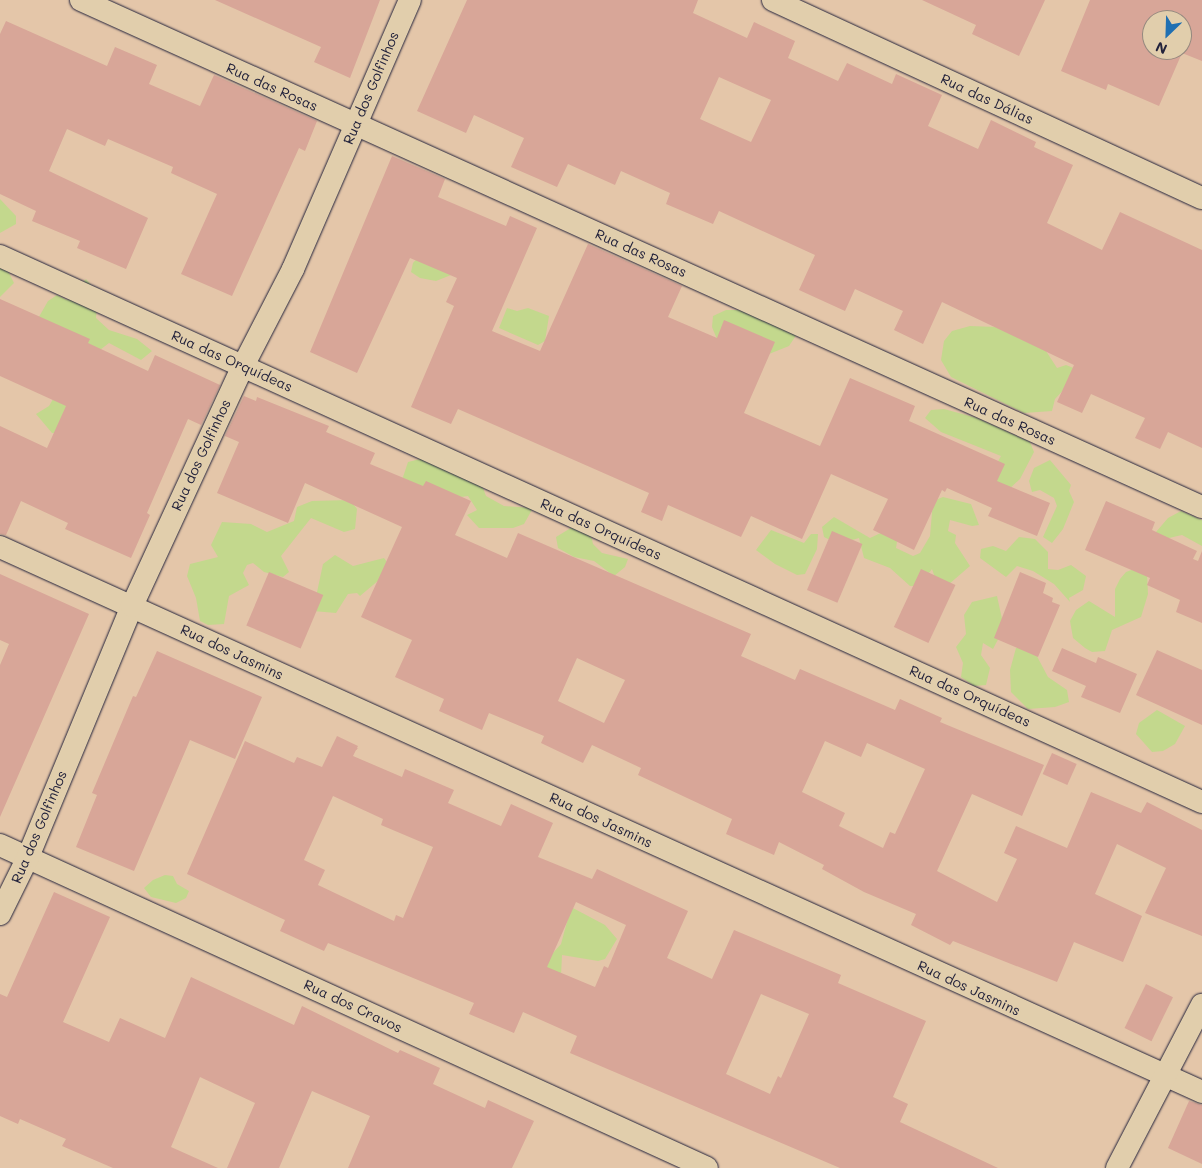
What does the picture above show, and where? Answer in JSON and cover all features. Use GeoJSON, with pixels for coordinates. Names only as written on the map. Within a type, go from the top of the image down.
{"type":"FeatureCollection","features":[{"type":"Feature","properties":{"kind":"street","name":"Rua das Rosas"},"geometry":{"type":"LineString","coordinates":[[81,0],[1202,507]]}},
{"type":"Feature","properties":{"kind":"street","name":"Rua dos Golfinhos"},"geometry":{"type":"LineString","coordinates":[[0,914],[28,857],[132,606],[242,366],[293,269],[410,0]]}},
{"type":"Feature","properties":{"kind":"street","name":"Rua das Dálias"},"geometry":{"type":"LineString","coordinates":[[772,0],[1202,198]]}},
{"type":"Feature","properties":{"kind":"street","name":"Rua das Orquídeas"},"geometry":{"type":"LineString","coordinates":[[0,256],[1202,802]]}},
{"type":"Feature","properties":{"kind":"street","name":"Rua dos Jasmins"},"geometry":{"type":"LineString","coordinates":[[0,547],[1165,1077],[1202,1092]]}},
{"type":"Feature","properties":{"kind":"street","name":"Rua dos Cravos"},"geometry":{"type":"LineString","coordinates":[[0,845],[707,1168]]}},
{"type":"Feature","properties":{"kind":"street"},"geometry":{"type":"LineString","coordinates":[[1116,1168],[1202,1005]]}},
{"type":"Feature","properties":{"kind":"green space"},"geometry":{"type":"Polygon","coordinates":[[[0,199],[16,216],[16,224],[0,233],[0,199]]]}},
{"type":"Feature","properties":{"kind":"green space"},"geometry":{"type":"Polygon","coordinates":[[[423,252],[451,275],[436,281],[420,278],[411,272],[413,263],[423,252]]]}},
{"type":"Feature","properties":{"kind":"green space"},"geometry":{"type":"Polygon","coordinates":[[[0,267],[8,271],[14,283],[0,297],[0,267]]]}},
{"type":"Feature","properties":{"kind":"green space"},"geometry":{"type":"Polygon","coordinates":[[[86,279],[98,293],[96,318],[109,330],[137,339],[152,351],[141,360],[109,343],[96,353],[36,322],[48,301],[57,295],[67,300],[86,279]]]}},
{"type":"Feature","properties":{"kind":"green space"},"geometry":{"type":"Polygon","coordinates":[[[507,308],[517,311],[528,308],[549,316],[545,341],[538,345],[499,328],[507,308]]]}},
{"type":"Feature","properties":{"kind":"green space"},"geometry":{"type":"Polygon","coordinates":[[[726,310],[741,310],[797,334],[789,346],[769,354],[719,344],[712,327],[713,316],[726,310]]]}},
{"type":"Feature","properties":{"kind":"green space"},"geometry":{"type":"Polygon","coordinates":[[[970,326],[996,327],[1046,351],[1057,368],[1066,365],[1081,371],[1055,399],[1052,411],[1024,413],[951,377],[941,360],[944,341],[952,331],[970,326]]]}},
{"type":"Feature","properties":{"kind":"green space"},"geometry":{"type":"Polygon","coordinates":[[[67,375],[91,434],[52,433],[36,414],[49,406],[67,375]]]}},
{"type":"Feature","properties":{"kind":"green space"},"geometry":{"type":"Polygon","coordinates":[[[944,409],[977,418],[1030,442],[1034,452],[1020,479],[1006,492],[992,484],[992,472],[1001,456],[941,432],[925,418],[931,410],[944,409]]]}},
{"type":"Feature","properties":{"kind":"green space"},"geometry":{"type":"Polygon","coordinates":[[[439,447],[450,448],[473,461],[486,496],[504,506],[533,508],[524,524],[513,528],[479,528],[467,515],[477,510],[468,496],[453,498],[401,483],[408,462],[424,458],[439,447]]]}},
{"type":"Feature","properties":{"kind":"green space"},"geometry":{"type":"Polygon","coordinates":[[[1050,460],[1071,485],[1069,491],[1074,502],[1063,529],[1052,543],[1043,537],[1057,506],[1054,498],[1040,490],[1032,492],[1029,481],[1034,468],[1050,460]]]}},
{"type":"Feature","properties":{"kind":"green space"},"geometry":{"type":"Polygon","coordinates":[[[943,497],[971,504],[979,525],[972,526],[950,520],[948,531],[956,535],[955,543],[970,566],[948,585],[938,586],[932,569],[919,586],[910,586],[890,568],[864,558],[859,538],[838,544],[824,537],[822,527],[834,517],[870,538],[887,530],[898,535],[896,548],[913,556],[920,553],[930,536],[933,501],[943,497]]]}},
{"type":"Feature","properties":{"kind":"green space"},"geometry":{"type":"Polygon","coordinates":[[[350,500],[357,509],[355,529],[344,532],[311,518],[281,556],[289,572],[283,577],[264,572],[253,563],[247,565],[243,573],[249,585],[229,596],[224,624],[208,625],[200,621],[196,598],[187,576],[190,564],[218,557],[211,545],[222,522],[251,524],[267,532],[294,521],[297,507],[312,501],[350,500]]]}},
{"type":"Feature","properties":{"kind":"green space"},"geometry":{"type":"Polygon","coordinates":[[[1181,511],[1202,520],[1202,546],[1182,535],[1169,538],[1147,575],[1148,594],[1141,617],[1112,630],[1105,651],[1092,652],[1085,648],[1073,638],[1070,621],[1076,610],[1089,601],[1115,617],[1115,589],[1120,579],[1126,572],[1142,566],[1145,552],[1156,532],[1168,518],[1181,511]]]}},
{"type":"Feature","properties":{"kind":"green space"},"geometry":{"type":"Polygon","coordinates":[[[579,523],[590,531],[593,544],[602,553],[628,559],[625,567],[614,576],[594,561],[574,557],[558,548],[556,537],[579,523]]]}},
{"type":"Feature","properties":{"kind":"green space"},"geometry":{"type":"Polygon","coordinates":[[[771,530],[804,543],[811,534],[818,534],[817,549],[805,574],[797,575],[775,564],[756,550],[771,530]]]}},
{"type":"Feature","properties":{"kind":"green space"},"geometry":{"type":"Polygon","coordinates":[[[1019,537],[1035,539],[1048,552],[1048,569],[1058,570],[1071,565],[1086,576],[1083,590],[1069,598],[1070,602],[1054,584],[1033,571],[1017,566],[1006,577],[980,558],[981,549],[993,546],[1006,551],[1019,537]]]}},
{"type":"Feature","properties":{"kind":"green space"},"geometry":{"type":"Polygon","coordinates":[[[335,555],[353,566],[384,558],[392,569],[360,596],[357,593],[348,594],[336,613],[313,611],[323,564],[335,555]]]}},
{"type":"Feature","properties":{"kind":"green space"},"geometry":{"type":"Polygon","coordinates":[[[997,596],[1004,628],[993,649],[983,643],[981,655],[990,668],[986,685],[974,686],[961,677],[963,663],[956,647],[966,634],[964,615],[972,602],[997,596]]]}},
{"type":"Feature","properties":{"kind":"green space"},"geometry":{"type":"Polygon","coordinates":[[[1032,647],[1048,677],[1067,690],[1069,702],[1055,707],[1028,709],[1011,692],[1010,670],[1016,648],[1032,647]]]}},
{"type":"Feature","properties":{"kind":"green space"},"geometry":{"type":"Polygon","coordinates":[[[1157,710],[1185,726],[1175,744],[1163,751],[1152,752],[1136,734],[1139,723],[1157,710]]]}},
{"type":"Feature","properties":{"kind":"green space"},"geometry":{"type":"Polygon","coordinates":[[[165,875],[173,876],[177,884],[189,891],[186,898],[176,903],[151,897],[144,888],[153,880],[165,875]]]}},
{"type":"Feature","properties":{"kind":"green space"},"geometry":{"type":"Polygon","coordinates":[[[571,907],[605,925],[617,939],[605,959],[598,961],[562,955],[561,976],[531,958],[553,953],[561,944],[571,907]]]}},
{"type":"Feature","properties":{"kind":"building"},"geometry":{"type":"Polygon","coordinates":[[[215,0],[380,0],[350,78],[314,62],[321,47],[215,0]]]}},
{"type":"Feature","properties":{"kind":"building"},"geometry":{"type":"Polygon","coordinates":[[[467,0],[698,0],[693,13],[747,38],[754,22],[795,41],[788,58],[838,81],[847,63],[892,84],[896,74],[942,95],[928,126],[978,149],[991,120],[1036,142],[1034,147],[1073,165],[1047,223],[1102,250],[1120,212],[1202,250],[1202,448],[1168,432],[1160,449],[1135,438],[1145,418],[1091,394],[1082,413],[1057,402],[1074,365],[942,302],[923,344],[894,330],[903,311],[855,289],[845,311],[799,290],[815,255],[719,211],[713,224],[666,204],[670,193],[621,171],[615,185],[568,164],[557,187],[511,167],[524,138],[474,115],[466,133],[417,111],[467,0]],[[719,77],[700,119],[751,142],[771,100],[719,77]]]}},
{"type":"Feature","properties":{"kind":"building"},"geometry":{"type":"Polygon","coordinates":[[[922,0],[1045,0],[1019,56],[972,34],[976,25],[922,0]]]}},
{"type":"Feature","properties":{"kind":"building"},"geometry":{"type":"Polygon","coordinates":[[[1090,0],[1202,0],[1202,61],[1192,57],[1192,10],[1142,10],[1142,60],[1179,60],[1159,106],[1108,84],[1106,90],[1061,71],[1090,0]]]}},
{"type":"Feature","properties":{"kind":"building"},"geometry":{"type":"Polygon","coordinates":[[[6,21],[107,66],[115,47],[157,65],[149,84],[200,106],[214,75],[317,121],[305,151],[299,148],[232,296],[181,274],[217,194],[171,173],[173,167],[108,139],[105,146],[67,129],[49,171],[148,218],[126,269],[77,248],[80,241],[32,221],[36,211],[0,194],[0,34],[6,21]]]}},
{"type":"Feature","properties":{"kind":"building"},"geometry":{"type":"Polygon","coordinates":[[[392,156],[445,179],[438,197],[506,226],[510,216],[537,228],[492,331],[540,351],[588,244],[682,286],[668,317],[717,338],[724,320],[775,342],[744,413],[820,446],[850,378],[915,406],[909,421],[1005,464],[997,481],[1050,503],[1037,536],[988,516],[992,508],[947,488],[945,492],[942,490],[914,550],[873,530],[888,499],[831,474],[802,539],[751,516],[741,537],[668,505],[662,521],[641,512],[649,493],[458,409],[451,424],[411,407],[454,306],[446,302],[457,278],[410,258],[357,373],[310,352],[392,156]]]}},
{"type":"Feature","properties":{"kind":"building"},"geometry":{"type":"Polygon","coordinates":[[[0,299],[90,339],[88,343],[148,371],[155,355],[220,385],[201,425],[188,419],[147,513],[150,515],[131,558],[65,529],[68,523],[21,501],[6,535],[0,534],[0,426],[47,448],[66,406],[0,376],[0,299]]]}},
{"type":"Feature","properties":{"kind":"building"},"geometry":{"type":"Polygon","coordinates":[[[244,396],[256,401],[257,397],[329,426],[326,432],[375,453],[370,464],[423,486],[426,481],[471,501],[455,535],[507,558],[518,533],[751,634],[741,656],[795,680],[800,669],[895,710],[900,699],[942,718],[940,722],[1044,765],[1022,816],[972,794],[937,871],[997,902],[1017,859],[1004,853],[1016,826],[1067,848],[1091,792],[1141,813],[1147,802],[1202,830],[1202,936],[1145,913],[1166,868],[1117,844],[1095,894],[1142,916],[1123,962],[1074,942],[1057,982],[953,941],[950,945],[911,925],[916,914],[864,892],[822,869],[824,865],[779,842],[774,855],[726,834],[732,819],[638,775],[641,768],[592,745],[583,763],[541,743],[544,736],[489,713],[482,730],[439,711],[444,699],[395,677],[412,640],[361,617],[402,527],[305,483],[288,523],[217,493],[239,442],[225,436],[244,396]],[[577,658],[558,701],[604,723],[625,680],[577,658]],[[825,741],[802,792],[845,813],[839,826],[883,848],[890,832],[895,834],[925,769],[867,743],[861,757],[825,741]]]}},
{"type":"Feature","properties":{"kind":"building"},"geometry":{"type":"Polygon","coordinates":[[[1106,501],[1155,522],[1152,530],[1197,551],[1193,559],[1198,561],[1202,551],[1202,623],[1176,612],[1180,600],[1147,585],[1150,578],[1085,550],[1106,501]]]}},
{"type":"Feature","properties":{"kind":"building"},"geometry":{"type":"Polygon","coordinates":[[[832,531],[862,544],[837,603],[807,590],[832,531]]]}},
{"type":"Feature","properties":{"kind":"building"},"geometry":{"type":"Polygon","coordinates":[[[921,569],[955,585],[928,643],[894,627],[921,569]]]}},
{"type":"Feature","properties":{"kind":"building"},"geometry":{"type":"Polygon","coordinates":[[[269,572],[323,595],[301,648],[246,625],[269,572]]]}},
{"type":"Feature","properties":{"kind":"building"},"geometry":{"type":"Polygon","coordinates":[[[1020,572],[1046,583],[1043,593],[1053,598],[1052,602],[1060,605],[1038,657],[994,638],[1020,572]]]}},
{"type":"Feature","properties":{"kind":"building"},"geometry":{"type":"Polygon","coordinates":[[[0,574],[89,614],[0,817],[0,665],[9,644],[0,640],[0,574]]]}},
{"type":"Feature","properties":{"kind":"building"},"geometry":{"type":"Polygon","coordinates":[[[1062,648],[1096,663],[1098,657],[1137,674],[1120,713],[1081,697],[1086,686],[1052,671],[1062,648]]]}},
{"type":"Feature","properties":{"kind":"building"},"geometry":{"type":"Polygon","coordinates":[[[1157,650],[1202,670],[1202,725],[1136,695],[1157,650]]]}},
{"type":"Feature","properties":{"kind":"building"},"geometry":{"type":"Polygon","coordinates":[[[157,651],[262,697],[235,759],[190,740],[134,871],[76,847],[97,795],[92,793],[133,696],[136,697],[157,651]]]}},
{"type":"Feature","properties":{"kind":"building"},"geometry":{"type":"Polygon","coordinates":[[[337,736],[358,746],[353,756],[402,777],[405,769],[454,790],[448,803],[501,826],[511,804],[553,823],[538,857],[592,879],[597,869],[688,911],[667,958],[712,979],[734,930],[841,975],[838,983],[926,1021],[893,1097],[908,1104],[900,1122],[998,1168],[840,1168],[570,1053],[577,1036],[523,1012],[514,1033],[469,1014],[474,1003],[328,943],[324,951],[280,931],[285,920],[187,874],[245,741],[294,763],[297,757],[322,767],[337,736]],[[333,796],[304,860],[325,870],[318,885],[394,921],[396,915],[403,918],[433,847],[381,825],[383,819],[333,796]],[[576,902],[547,967],[595,987],[604,966],[608,968],[626,925],[576,902]],[[761,994],[726,1074],[770,1094],[778,1076],[781,1078],[809,1014],[761,994]]]}},
{"type":"Feature","properties":{"kind":"building"},"geometry":{"type":"Polygon","coordinates":[[[1052,753],[1077,764],[1067,785],[1043,774],[1052,753]]]}},
{"type":"Feature","properties":{"kind":"building"},"geometry":{"type":"Polygon","coordinates":[[[54,892],[110,917],[63,1022],[109,1042],[120,1018],[165,1038],[191,977],[294,1025],[302,1006],[398,1053],[400,1050],[440,1068],[433,1084],[485,1108],[488,1100],[534,1121],[512,1168],[348,1168],[370,1116],[312,1091],[279,1168],[227,1168],[255,1103],[200,1077],[171,1147],[218,1168],[113,1168],[62,1146],[66,1139],[20,1119],[18,1124],[0,1116],[0,994],[7,997],[54,892]]]}},
{"type":"Feature","properties":{"kind":"building"},"geometry":{"type":"Polygon","coordinates":[[[1146,984],[1173,997],[1151,1041],[1125,1028],[1146,984]]]}},
{"type":"Feature","properties":{"kind":"building"},"geometry":{"type":"Polygon","coordinates":[[[1189,1101],[1202,1105],[1202,1164],[1168,1148],[1189,1101]]]}}]}
